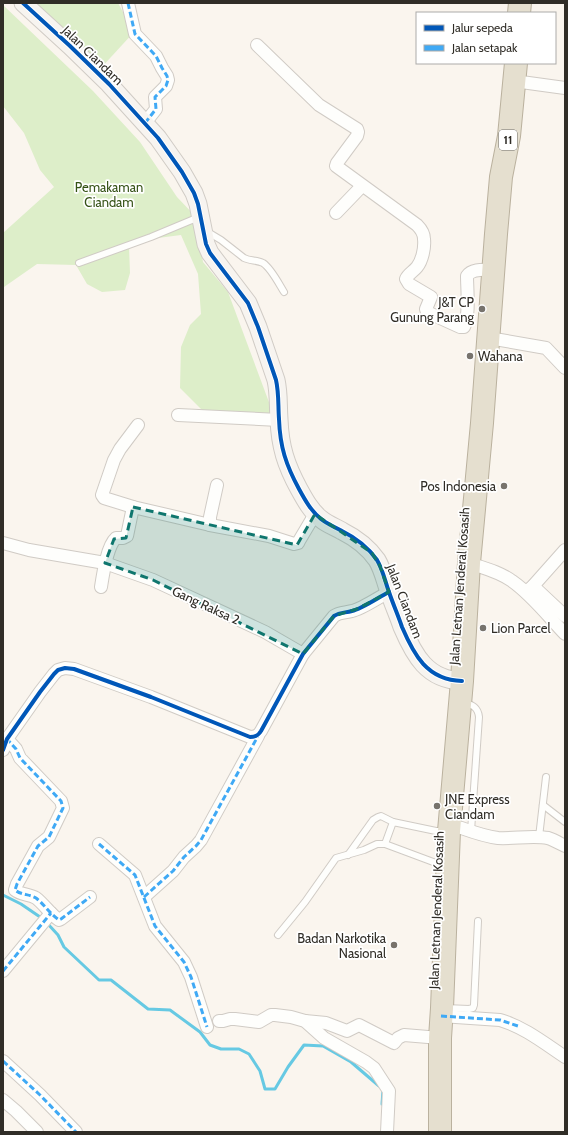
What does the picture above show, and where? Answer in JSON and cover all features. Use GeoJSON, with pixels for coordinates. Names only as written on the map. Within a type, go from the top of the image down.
{"type":"FeatureCollection","features":[{"type":"Feature","properties":{"kind":"highway","name":"Jalan Letnan Jenderal Kosasih"},"geometry":{"type":"LineString","coordinates":[[443,1131],[440,1038],[449,827],[501,177],[509,136],[515,72]]}},
{"type":"Feature","properties":{"kind":"street","name":"Jalan Ciandam"},"geometry":{"type":"LineString","coordinates":[[23,3],[109,84],[145,123],[165,147],[188,182],[198,204],[206,244],[210,253],[248,304],[252,313],[278,388],[279,420],[282,447],[286,463],[305,501],[321,520],[359,541],[372,553],[380,566],[389,592],[416,656],[438,676],[455,681],[461,691]]}},
{"type":"Feature","properties":{"kind":"street"},"geometry":{"type":"LineString","coordinates":[[128,3],[134,34],[156,56],[168,80],[166,86],[155,98],[155,112],[145,123]]}},
{"type":"Feature","properties":{"kind":"street"},"geometry":{"type":"LineString","coordinates":[[257,45],[319,105],[357,129],[357,136],[336,166],[417,225],[421,230],[424,239],[421,261],[416,269],[407,276],[406,279],[409,284],[430,297],[426,309],[427,312],[460,327],[464,326],[466,324],[467,315],[467,276],[473,271],[493,270]]}},
{"type":"Feature","properties":{"kind":"street"},"geometry":{"type":"LineString","coordinates":[[515,72],[565,88]]}},
{"type":"Feature","properties":{"kind":"street"},"geometry":{"type":"LineString","coordinates":[[336,213],[362,186]]}},
{"type":"Feature","properties":{"kind":"street"},"geometry":{"type":"LineString","coordinates":[[488,338],[546,348],[565,368]]}},
{"type":"Feature","properties":{"kind":"street"},"geometry":{"type":"LineString","coordinates":[[178,415],[279,420]]}},
{"type":"Feature","properties":{"kind":"street"},"geometry":{"type":"LineString","coordinates":[[138,425],[120,449],[114,460],[102,494],[104,498],[134,507],[269,536],[296,544],[300,541],[315,514]]}},
{"type":"Feature","properties":{"kind":"street"},"geometry":{"type":"LineString","coordinates":[[210,524],[210,517],[217,485]]}},
{"type":"Feature","properties":{"kind":"street"},"geometry":{"type":"LineString","coordinates":[[101,587],[105,563],[115,538],[124,538],[127,536],[134,507]]}},
{"type":"Feature","properties":{"kind":"street","name":"Gang Raksa 2"},"geometry":{"type":"LineString","coordinates":[[3,543],[29,550],[105,563],[160,583],[265,632],[303,654]]}},
{"type":"Feature","properties":{"kind":"street"},"geometry":{"type":"LineString","coordinates":[[530,589],[565,550]]}},
{"type":"Feature","properties":{"kind":"street"},"geometry":{"type":"LineString","coordinates":[[469,563],[494,571],[530,589],[565,616]]}},
{"type":"Feature","properties":{"kind":"street"},"geometry":{"type":"LineString","coordinates":[[530,589],[565,634]]}},
{"type":"Feature","properties":{"kind":"street"},"geometry":{"type":"LineString","coordinates":[[144,897],[173,871],[201,840],[303,654],[338,613],[357,610],[389,592]]}},
{"type":"Feature","properties":{"kind":"street"},"geometry":{"type":"LineString","coordinates":[[90,897],[60,920],[57,919],[36,898],[17,892],[15,889],[38,846],[50,837],[63,808],[61,801],[20,758],[16,749],[5,744],[40,692],[58,670],[68,668],[74,669],[151,697],[250,737],[258,736]]}},
{"type":"Feature","properties":{"kind":"street"},"geometry":{"type":"LineString","coordinates":[[449,827],[497,838],[539,837],[555,840],[565,846]]}},
{"type":"Feature","properties":{"kind":"street"},"geometry":{"type":"LineString","coordinates":[[99,844],[135,875],[155,926],[184,962],[194,984],[207,1027]]}},
{"type":"Feature","properties":{"kind":"street"},"geometry":{"type":"LineString","coordinates":[[3,971],[51,913]]}},
{"type":"Feature","properties":{"kind":"street"},"geometry":{"type":"LineString","coordinates":[[442,1012],[509,1022],[518,1026],[565,1057]]}},
{"type":"Feature","properties":{"kind":"street"},"geometry":{"type":"LineString","coordinates":[[219,1021],[235,1019],[258,1022],[275,1014],[305,1021],[326,1023],[347,1031],[359,1025],[394,1043],[398,1038],[404,1035],[440,1038]]}},
{"type":"Feature","properties":{"kind":"street"},"geometry":{"type":"LineString","coordinates":[[305,1021],[324,1038],[374,1068],[389,1091],[387,1132]]}},
{"type":"Feature","properties":{"kind":"street"},"geometry":{"type":"LineString","coordinates":[[3,1062],[40,1095],[76,1132]]}},
{"type":"Feature","properties":{"kind":"street"},"geometry":{"type":"LineString","coordinates":[[3,1100],[37,1132]]}},
{"type":"Feature","properties":{"kind":"lane"},"geometry":{"type":"LineString","coordinates":[[78,263],[151,238],[202,223],[244,258],[267,266],[284,292]]}},
{"type":"Feature","properties":{"kind":"lane"},"geometry":{"type":"LineString","coordinates":[[461,691],[475,706],[479,717],[471,831]]}},
{"type":"Feature","properties":{"kind":"lane"},"geometry":{"type":"LineString","coordinates":[[539,837],[546,777]]}},
{"type":"Feature","properties":{"kind":"lane"},"geometry":{"type":"LineString","coordinates":[[542,805],[565,822]]}},
{"type":"Feature","properties":{"kind":"lane"},"geometry":{"type":"LineString","coordinates":[[348,854],[376,818],[381,816],[393,822],[436,831],[449,827]]}},
{"type":"Feature","properties":{"kind":"lane"},"geometry":{"type":"LineString","coordinates":[[385,844],[393,822]]}},
{"type":"Feature","properties":{"kind":"lane"},"geometry":{"type":"LineString","coordinates":[[278,935],[309,896],[336,858],[364,850],[377,844],[385,844],[447,868]]}},
{"type":"Feature","properties":{"kind":"lane"},"geometry":{"type":"LineString","coordinates":[[442,1012],[473,1008],[478,921]]}},
{"type":"Feature","properties":{"kind":"highlighted area"},"geometry":{"type":"Polygon","coordinates":[[[133,507],[297,545],[315,514],[372,553],[380,566],[389,592],[357,609],[334,616],[303,654],[153,580],[105,563],[114,539],[126,538],[133,507]]]}},
{"type":"Feature","properties":{"kind":"green space"},"geometry":{"type":"Polygon","coordinates":[[[33,3],[118,3],[134,32],[100,69],[33,3]]]}},
{"type":"Feature","properties":{"kind":"green space","name":"Pemakaman Ciandam"},"geometry":{"type":"Polygon","coordinates":[[[3,5],[93,91],[140,142],[177,197],[196,217],[203,262],[228,292],[273,413],[225,413],[202,410],[180,388],[181,347],[190,325],[201,314],[198,274],[181,235],[158,238],[129,246],[130,273],[125,290],[102,292],[87,284],[76,265],[37,264],[4,287],[3,233],[54,187],[40,170],[24,133],[3,106],[3,5]]]}},
{"type":"Feature","properties":{"kind":"waterway"},"geometry":{"type":"LineString","coordinates":[[3,895],[21,904],[43,919]]}},
{"type":"Feature","properties":{"kind":"waterway"},"geometry":{"type":"LineString","coordinates":[[47,923],[58,935],[64,947],[99,980],[111,980],[148,1009],[170,1010],[200,1032],[210,1045],[221,1049],[239,1049],[249,1054],[260,1071],[265,1089],[275,1089],[288,1067],[304,1045],[323,1046],[351,1062],[379,1086]]}},
{"type":"Feature","properties":{"kind":"waterway"},"geometry":{"type":"LineString","coordinates":[[382,1104],[383,1090]]}},
{"type":"Feature","properties":{"kind":"marked path"},"geometry":{"type":"LineString","coordinates":[[128,3],[135,34],[156,56],[168,80],[166,86],[155,97],[156,109],[145,123]]}},
{"type":"Feature","properties":{"kind":"marked path"},"geometry":{"type":"LineString","coordinates":[[144,897],[173,871],[184,857],[201,840],[258,736]]}},
{"type":"Feature","properties":{"kind":"marked path"},"geometry":{"type":"LineString","coordinates":[[7,740],[16,749],[20,758],[61,801],[63,808],[49,837],[38,846],[15,890],[36,898],[59,920],[90,897]]}},
{"type":"Feature","properties":{"kind":"marked path"},"geometry":{"type":"LineString","coordinates":[[99,844],[135,875],[155,926],[184,962],[191,977],[207,1027]]}},
{"type":"Feature","properties":{"kind":"marked path"},"geometry":{"type":"LineString","coordinates":[[3,971],[51,913]]}},
{"type":"Feature","properties":{"kind":"marked path"},"geometry":{"type":"LineString","coordinates":[[441,1016],[500,1020],[518,1026]]}},
{"type":"Feature","properties":{"kind":"marked path"},"geometry":{"type":"LineString","coordinates":[[3,1061],[40,1095],[76,1132]]}},
{"type":"Feature","properties":{"kind":"cycle path"},"geometry":{"type":"LineString","coordinates":[[23,3],[109,84],[158,138],[182,172],[194,193],[198,204],[206,244],[210,253],[248,303],[258,327],[276,380],[284,456],[301,493],[317,516],[357,540],[366,547],[377,560],[402,627],[417,656],[423,664],[440,676],[450,680],[462,681]]}},
{"type":"Feature","properties":{"kind":"cycle path"},"geometry":{"type":"LineString","coordinates":[[3,750],[7,739],[40,692],[58,670],[65,668],[74,669],[151,697],[250,737],[256,736],[261,731],[303,654],[334,616],[361,608],[389,592]]}},
{"type":"Feature","properties":{"kind":"place","name":"J&T CP Gunung Parang"},"geometry":{"type":"Point","coordinates":[482,309]}},
{"type":"Feature","properties":{"kind":"place","name":"Wahana"},"geometry":{"type":"Point","coordinates":[470,356]}},
{"type":"Feature","properties":{"kind":"place","name":"Pos Indonesia"},"geometry":{"type":"Point","coordinates":[504,486]}},
{"type":"Feature","properties":{"kind":"place","name":"Lion Parcel"},"geometry":{"type":"Point","coordinates":[483,628]}},
{"type":"Feature","properties":{"kind":"place","name":"JNE Express Ciandam"},"geometry":{"type":"Point","coordinates":[437,806]}},
{"type":"Feature","properties":{"kind":"place","name":"Badan Narkotika Nasional"},"geometry":{"type":"Point","coordinates":[394,945]}}]}
